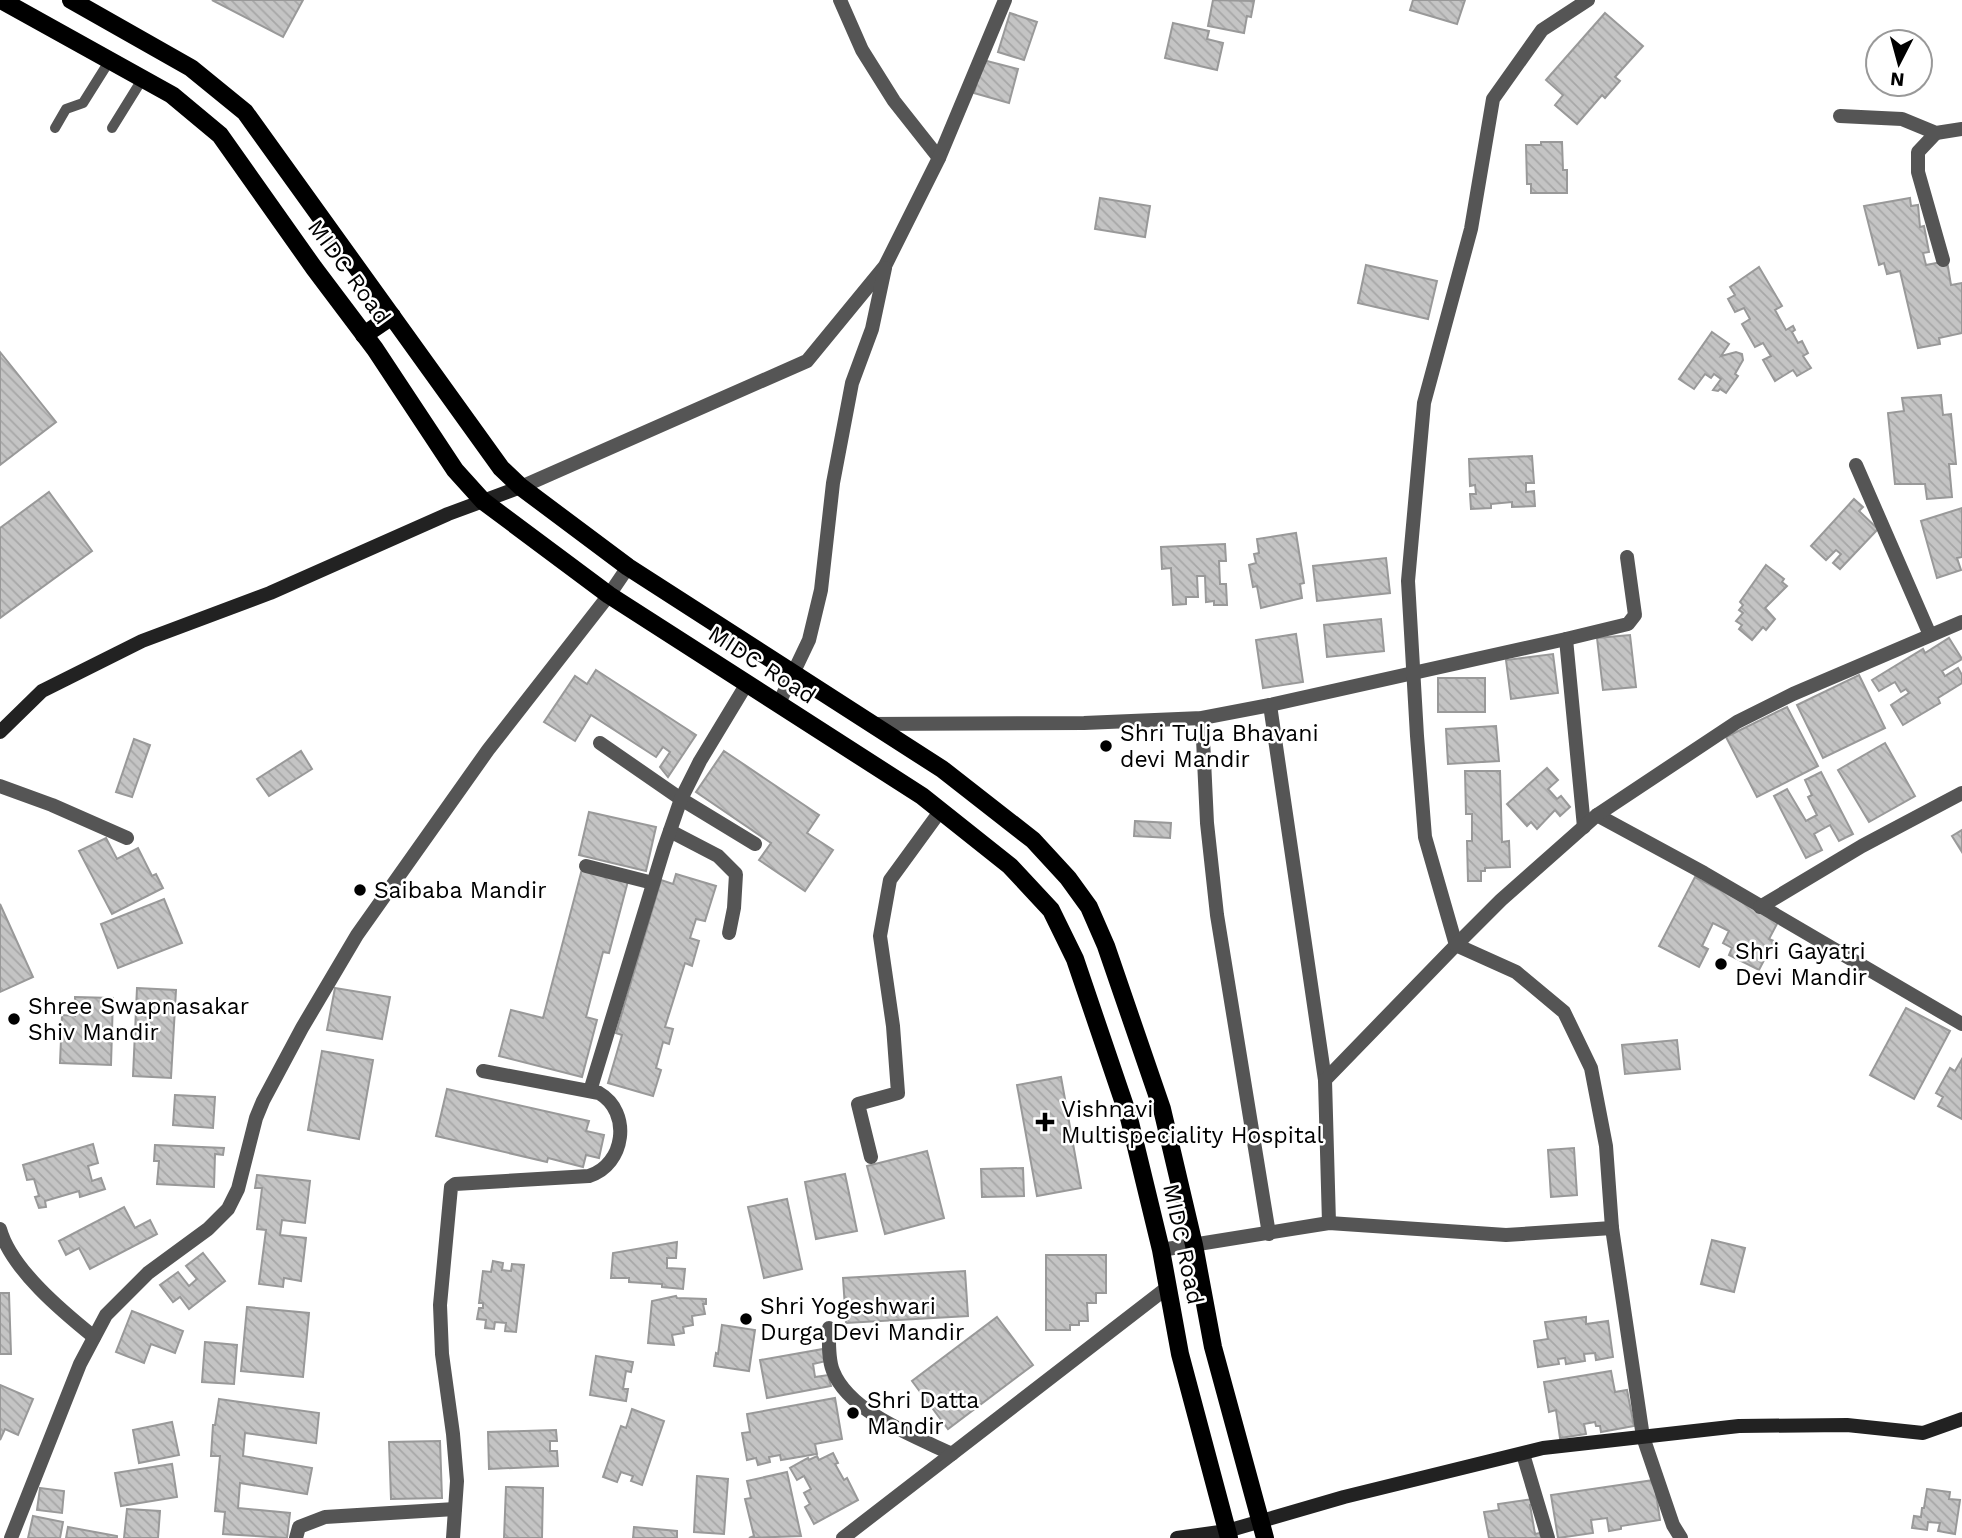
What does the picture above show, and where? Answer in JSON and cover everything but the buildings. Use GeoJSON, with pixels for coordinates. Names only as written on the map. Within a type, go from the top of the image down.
{"type":"FeatureCollection","features":[{"type":"Feature","properties":{"kind":"main road","name":"MIDC Road"},"geometry":{"type":"LineString","coordinates":[[1,0],[172,95],[220,135],[364,335],[456,470],[483,501],[610,595],[922,796],[1010,866],[1051,910],[1074,959],[1129,1118],[1161,1250],[1180,1354],[1228,1535]]}},
{"type":"Feature","properties":{"kind":"main road","name":"MIDC Road"},"geometry":{"type":"LineString","coordinates":[[71,0],[191,68],[245,112],[501,468],[521,487],[628,567],[942,769],[1033,840],[1068,878],[1088,907],[1106,946],[1161,1109],[1194,1245],[1213,1347],[1262,1530]]}},
{"type":"Feature","properties":{"kind":"main road"},"geometry":{"type":"LineString","coordinates":[[364,335],[392,316]]}},
{"type":"Feature","properties":{"kind":"street"},"geometry":{"type":"LineString","coordinates":[[840,0],[862,50],[894,102],[939,158]]}},
{"type":"Feature","properties":{"kind":"street"},"geometry":{"type":"LineString","coordinates":[[0,732],[42,691],[142,641],[270,593],[448,514],[521,487],[807,361],[885,266],[939,158],[1005,0]]}},
{"type":"Feature","properties":{"kind":"street"},"geometry":{"type":"LineString","coordinates":[[1588,0],[1542,30],[1493,99],[1471,229],[1424,403],[1408,581],[1413,673],[1425,836],[1456,945],[1516,972],[1564,1012],[1591,1068],[1606,1146],[1612,1228],[1643,1437],[1673,1525],[1681,1538]]}},
{"type":"Feature","properties":{"kind":"street"},"geometry":{"type":"LineString","coordinates":[[1840,116],[1902,119],[1936,134]]}},
{"type":"Feature","properties":{"kind":"street"},"geometry":{"type":"LineString","coordinates":[[1943,260],[1918,172],[1918,152],[1936,134],[1962,129]]}},
{"type":"Feature","properties":{"kind":"street"},"geometry":{"type":"LineString","coordinates":[[778,705],[810,640],[818,603],[833,484],[852,383],[872,328],[885,266]]}},
{"type":"Feature","properties":{"kind":"street"},"geometry":{"type":"LineString","coordinates":[[1856,465],[1930,635]]}},
{"type":"Feature","properties":{"kind":"street"},"geometry":{"type":"LineString","coordinates":[[870,724],[1084,723],[1202,718],[1270,705],[1628,624],[1635,614],[1627,557]]}},
{"type":"Feature","properties":{"kind":"street"},"geometry":{"type":"LineString","coordinates":[[11,1538],[70,1390],[106,1315],[148,1273],[208,1229],[228,1209],[238,1189],[263,1101],[302,1028],[358,935],[488,750],[610,595],[628,567]]}},
{"type":"Feature","properties":{"kind":"street"},"geometry":{"type":"LineString","coordinates":[[1325,1080],[1501,900],[1597,815],[1737,722],[1793,694],[1962,622]]}},
{"type":"Feature","properties":{"kind":"street"},"geometry":{"type":"LineString","coordinates":[[1566,639],[1584,827]]}},
{"type":"Feature","properties":{"kind":"street"},"geometry":{"type":"LineString","coordinates":[[590,1091],[681,799],[747,685]]}},
{"type":"Feature","properties":{"kind":"street"},"geometry":{"type":"LineString","coordinates":[[1270,705],[1325,1080],[1329,1223]]}},
{"type":"Feature","properties":{"kind":"street"},"geometry":{"type":"LineString","coordinates":[[1202,718],[1207,823],[1217,915],[1269,1234]]}},
{"type":"Feature","properties":{"kind":"street"},"geometry":{"type":"LineString","coordinates":[[600,743],[681,799],[755,844]]}},
{"type":"Feature","properties":{"kind":"street"},"geometry":{"type":"LineString","coordinates":[[0,786],[52,805],[127,838]]}},
{"type":"Feature","properties":{"kind":"street"},"geometry":{"type":"LineString","coordinates":[[1760,907],[1862,846],[1962,793]]}},
{"type":"Feature","properties":{"kind":"street"},"geometry":{"type":"LineString","coordinates":[[871,1157],[858,1104],[898,1093],[893,1026],[880,936],[890,880],[940,810]]}},
{"type":"Feature","properties":{"kind":"street"},"geometry":{"type":"LineString","coordinates":[[1597,815],[1704,873],[1962,1024]]}},
{"type":"Feature","properties":{"kind":"street"},"geometry":{"type":"LineString","coordinates":[[670,831],[718,856],[736,874],[729,933]]}},
{"type":"Feature","properties":{"kind":"street"},"geometry":{"type":"LineString","coordinates":[[586,866],[653,884]]}},
{"type":"Feature","properties":{"kind":"street"},"geometry":{"type":"LineString","coordinates":[[453,1538],[457,1481],[442,1354],[440,1304],[450,1190],[455,1184],[577,1177],[600,1173],[617,1155],[620,1130],[615,1107],[609,1098],[599,1093],[483,1071]]}},
{"type":"Feature","properties":{"kind":"street"},"geometry":{"type":"LineString","coordinates":[[1161,1250],[1329,1223],[1506,1235],[1612,1228]]}},
{"type":"Feature","properties":{"kind":"street"},"geometry":{"type":"LineString","coordinates":[[0,1229],[2,1238],[29,1277],[64,1313],[94,1337]]}},
{"type":"Feature","properties":{"kind":"street"},"geometry":{"type":"LineString","coordinates":[[843,1538],[1168,1287]]}},
{"type":"Feature","properties":{"kind":"street"},"geometry":{"type":"LineString","coordinates":[[828,1328],[833,1371],[850,1395],[874,1417],[952,1454]]}},
{"type":"Feature","properties":{"kind":"street"},"geometry":{"type":"LineString","coordinates":[[1177,1538],[1262,1530],[1345,1497],[1543,1448],[1739,1426],[1847,1425],[1923,1433],[1962,1419]]}},
{"type":"Feature","properties":{"kind":"street"},"geometry":{"type":"LineString","coordinates":[[1523,1454],[1548,1538]]}},
{"type":"Feature","properties":{"kind":"street"},"geometry":{"type":"LineString","coordinates":[[296,1538],[299,1527],[325,1517],[455,1509]]}},
{"type":"Feature","properties":{"kind":"lane"},"geometry":{"type":"LineString","coordinates":[[55,128],[66,109],[83,103],[110,60]]}},
{"type":"Feature","properties":{"kind":"lane"},"geometry":{"type":"LineString","coordinates":[[112,128],[142,78]]}},
{"type":"Feature","properties":{"kind":"place","name":"Shri Tulja Bhavani devi Mandir"},"geometry":{"type":"Point","coordinates":[1106,746]}},
{"type":"Feature","properties":{"kind":"place","name":"Saibaba Mandir"},"geometry":{"type":"Point","coordinates":[360,890]}},
{"type":"Feature","properties":{"kind":"place","name":"Shri Gayatri Devi Mandir"},"geometry":{"type":"Point","coordinates":[1721,964]}},
{"type":"Feature","properties":{"kind":"place","name":"Shree Swapnasakar Shiv Mandir"},"geometry":{"type":"Point","coordinates":[14,1019]}},
{"type":"Feature","properties":{"kind":"place","name":"Vishnavi Multispeciality Hospital"},"geometry":{"type":"Point","coordinates":[1045,1122]}},
{"type":"Feature","properties":{"kind":"place","name":"Shri Yogeshwari Durga Devi Mandir"},"geometry":{"type":"Point","coordinates":[746,1319]}},
{"type":"Feature","properties":{"kind":"place","name":"Shri Datta Mandir"},"geometry":{"type":"Point","coordinates":[853,1413]}}]}
